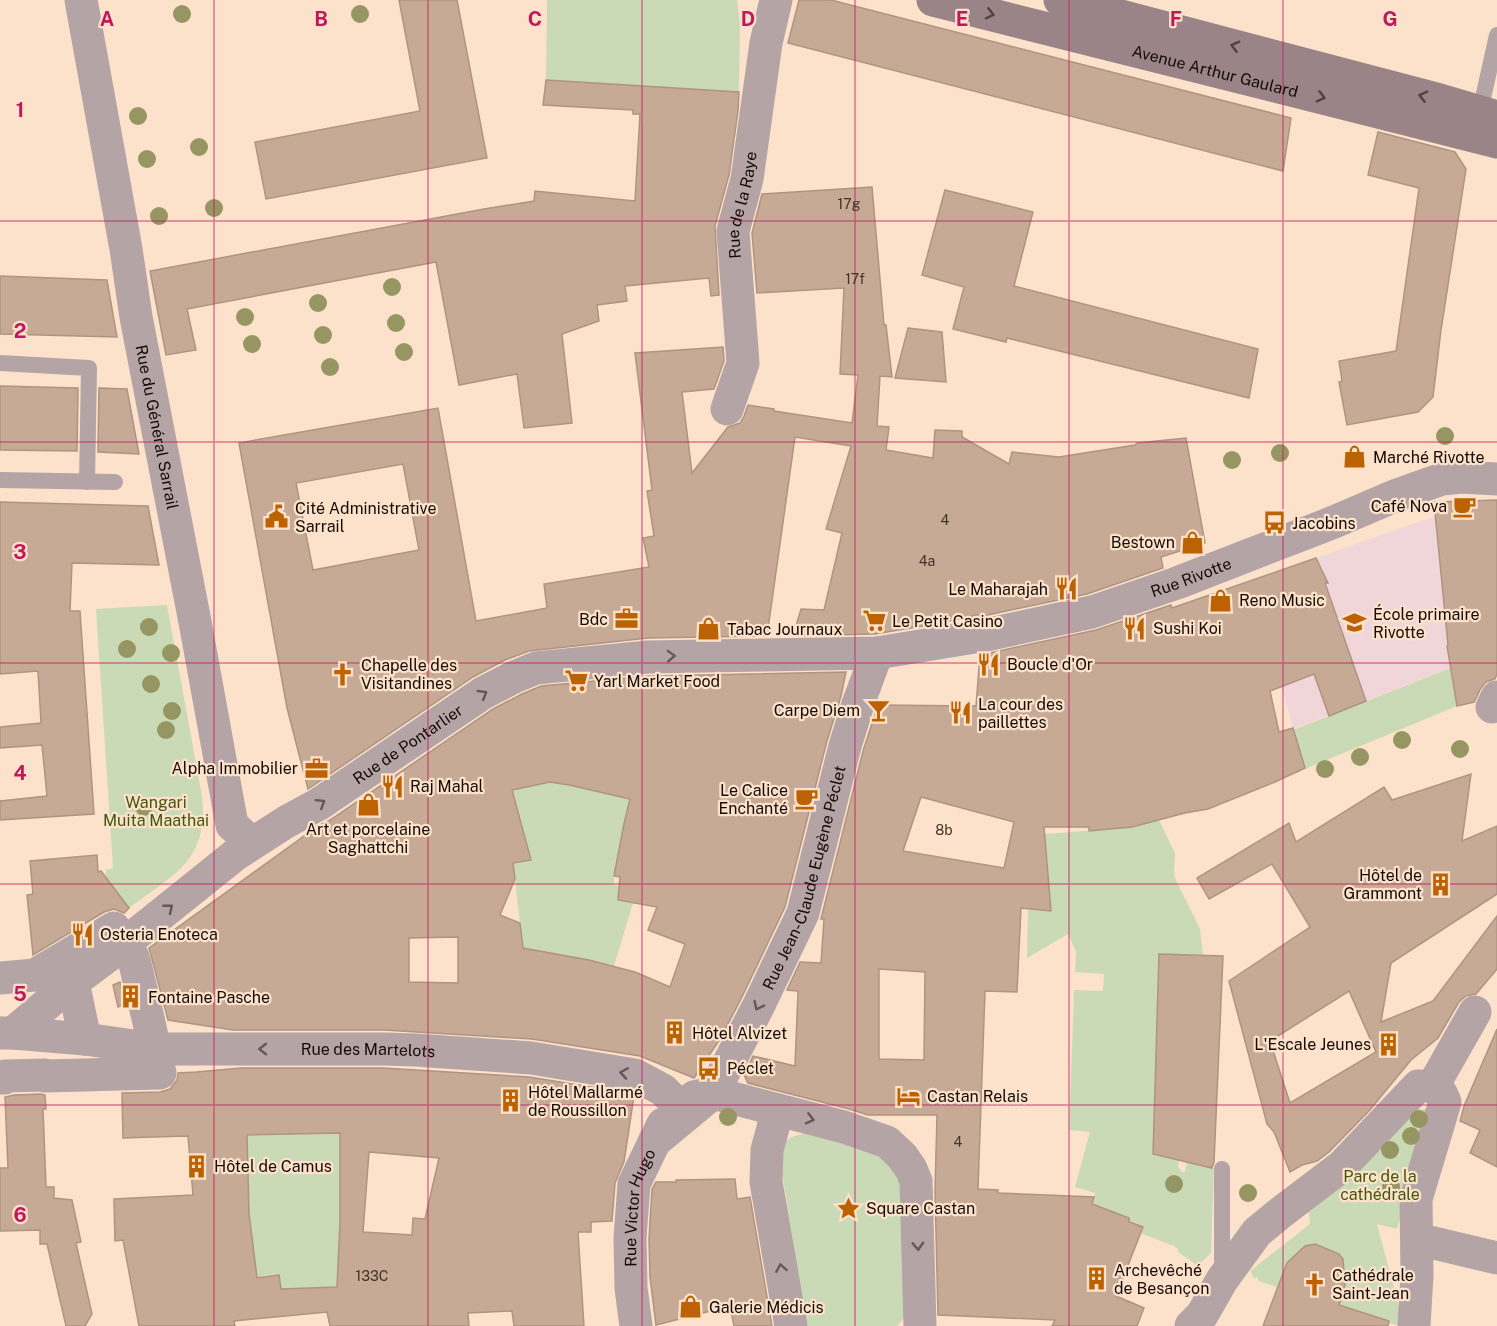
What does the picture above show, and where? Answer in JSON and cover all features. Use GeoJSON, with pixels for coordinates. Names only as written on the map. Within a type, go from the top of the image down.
{"type":"FeatureCollection","features":[{"type":"Feature","properties":{"kind":"main road","name":"Avenue Arthur Gaulard"},"geometry":{"type":"LineString","coordinates":[[933,0],[1487,126]]}},
{"type":"Feature","properties":{"kind":"main road","name":"Avenue Arthur Gaulard"},"geometry":{"type":"LineString","coordinates":[[1060,0],[1487,126]]}},
{"type":"Feature","properties":{"kind":"street","name":"Rue du Général Sarrail"},"geometry":{"type":"LineString","coordinates":[[81,0],[136,317],[232,825],[252,843]]}},
{"type":"Feature","properties":{"kind":"street","name":"Rue de la Raye"},"geometry":{"type":"LineString","coordinates":[[727,409],[743,363],[733,231],[747,179],[766,43],[776,0]]}},
{"type":"Feature","properties":{"kind":"street","name":"Rue Rivotte"},"geometry":{"type":"LineString","coordinates":[[877,653],[981,636],[1092,612],[1219,567],[1442,479],[1497,478]]}},
{"type":"Feature","properties":{"kind":"street","name":"Rue de Pontarlier"},"geometry":{"type":"LineString","coordinates":[[6,1033],[252,843],[319,804],[483,693],[514,676],[536,668],[648,657],[877,653]]}},
{"type":"Feature","properties":{"kind":"street","name":"Rue Jean-Claude Eugène Péclet"},"geometry":{"type":"LineString","coordinates":[[713,1093],[758,1007],[802,912],[845,746],[877,653]]}},
{"type":"Feature","properties":{"kind":"street"},"geometry":{"type":"LineString","coordinates":[[0,978],[34,975],[114,928],[135,964],[160,1073],[5,1076],[5,1078],[0,1078]]}},
{"type":"Feature","properties":{"kind":"street"},"geometry":{"type":"LineString","coordinates":[[73,982],[86,1039]]}},
{"type":"Feature","properties":{"kind":"street"},"geometry":{"type":"LineString","coordinates":[[1433,1086],[1475,1012]]}},
{"type":"Feature","properties":{"kind":"street","name":"Rue des Martelots"},"geometry":{"type":"LineString","coordinates":[[6,1033],[86,1039],[155,1049],[383,1049],[531,1058],[635,1075],[663,1090],[674,1101]]}},
{"type":"Feature","properties":{"kind":"street"},"geometry":{"type":"LineString","coordinates":[[1191,1326],[1203,1315],[1222,1280],[1257,1232],[1342,1166],[1418,1086],[1433,1086],[1445,1102],[1416,1199],[1417,1275],[1414,1326]]}},
{"type":"Feature","properties":{"kind":"street"},"geometry":{"type":"LineString","coordinates":[[654,1142],[713,1093]]}},
{"type":"Feature","properties":{"kind":"street"},"geometry":{"type":"LineString","coordinates":[[674,1101],[713,1093],[844,1127],[887,1142],[902,1156],[916,1181],[920,1326]]}},
{"type":"Feature","properties":{"kind":"street","name":"Rue Victor Hugo"},"geometry":{"type":"LineString","coordinates":[[636,1323],[630,1238],[634,1184],[674,1101]]}},
{"type":"Feature","properties":{"kind":"street"},"geometry":{"type":"LineString","coordinates":[[776,1110],[766,1150],[766,1182],[791,1326]]}},
{"type":"Feature","properties":{"kind":"street"},"geometry":{"type":"LineString","coordinates":[[1417,1239],[1497,1258]]}},
{"type":"Feature","properties":{"kind":"lane"},"geometry":{"type":"LineString","coordinates":[[1487,126],[1497,35]]}},
{"type":"Feature","properties":{"kind":"lane"},"geometry":{"type":"LineString","coordinates":[[0,363],[89,368],[87,482]]}},
{"type":"Feature","properties":{"kind":"lane"},"geometry":{"type":"LineString","coordinates":[[0,480],[115,482]]}},
{"type":"Feature","properties":{"kind":"lane"},"geometry":{"type":"LineString","coordinates":[[1222,1168],[1222,1280]]}},
{"type":"Feature","properties":{"kind":"shaded area","name":"École primaire Rivotte"},"geometry":{"type":"Polygon","coordinates":[[[1436,516],[1451,668],[1293,729],[1253,580],[1436,516]]]}},
{"type":"Feature","properties":{"kind":"green space"},"geometry":{"type":"Polygon","coordinates":[[[547,0],[737,0],[740,25],[739,92],[546,80],[547,0]]]}},
{"type":"Feature","properties":{"kind":"green space","name":"Wangari Muita Maathai"},"geometry":{"type":"Polygon","coordinates":[[[167,605],[202,796],[203,818],[200,836],[194,851],[174,875],[129,908],[120,897],[106,906],[106,870],[113,868],[96,609],[167,605]]]}},
{"type":"Feature","properties":{"kind":"green space"},"geometry":{"type":"Polygon","coordinates":[[[1451,668],[1457,706],[1305,769],[1293,730],[1451,668]]]}},
{"type":"Feature","properties":{"kind":"green space"},"geometry":{"type":"Polygon","coordinates":[[[550,782],[631,797],[614,885],[619,886],[618,900],[633,903],[614,966],[519,951],[520,924],[513,863],[531,860],[520,816],[506,819],[498,793],[550,782]]]}},
{"type":"Feature","properties":{"kind":"green space"},"geometry":{"type":"Polygon","coordinates":[[[1159,820],[1175,853],[1175,878],[1200,929],[1203,955],[1159,954],[1153,1153],[1179,1160],[1178,1167],[1182,1172],[1185,1172],[1187,1162],[1214,1168],[1211,1253],[1198,1266],[1178,1252],[1174,1246],[1140,1233],[1143,1227],[1129,1222],[1129,1218],[1092,1204],[1095,1193],[1075,1187],[1090,1132],[1069,1130],[1074,990],[1103,991],[1104,974],[1075,972],[1076,952],[1068,934],[1027,958],[1028,908],[1051,910],[1045,834],[1116,828],[1159,820]]]}},
{"type":"Feature","properties":{"kind":"green space","name":"Parc de la cathédrale"},"geometry":{"type":"Polygon","coordinates":[[[1434,1108],[1397,1229],[1377,1224],[1404,1326],[1336,1305],[1345,1284],[1342,1259],[1338,1253],[1313,1247],[1312,1244],[1306,1246],[1282,1289],[1259,1281],[1257,1277],[1254,1278],[1250,1271],[1310,1224],[1309,1212],[1413,1110],[1434,1108]]]}},
{"type":"Feature","properties":{"kind":"green space"},"geometry":{"type":"Polygon","coordinates":[[[340,1133],[337,1287],[281,1289],[279,1275],[257,1278],[249,1213],[247,1135],[340,1133]]]}},
{"type":"Feature","properties":{"kind":"green space"},"geometry":{"type":"Polygon","coordinates":[[[802,1134],[810,1134],[874,1151],[901,1177],[905,1317],[897,1326],[806,1326],[780,1159],[785,1142],[802,1134]]]}},
{"type":"Feature","properties":{"kind":"building"},"geometry":{"type":"Polygon","coordinates":[[[399,0],[457,0],[487,158],[266,199],[255,142],[420,111],[399,0]]]}},
{"type":"Feature","properties":{"kind":"building"},"geometry":{"type":"Polygon","coordinates":[[[799,0],[831,0],[1291,118],[1283,171],[788,43],[799,0]]]}},
{"type":"Feature","properties":{"kind":"building"},"geometry":{"type":"Polygon","coordinates":[[[546,80],[739,92],[729,175],[715,226],[719,295],[711,296],[709,278],[625,286],[627,301],[597,305],[599,321],[562,334],[572,423],[524,428],[517,374],[459,385],[436,262],[187,309],[196,350],[166,355],[150,271],[534,201],[535,191],[635,201],[640,114],[633,114],[633,110],[543,105],[546,80]]]}},
{"type":"Feature","properties":{"kind":"building"},"geometry":{"type":"Polygon","coordinates":[[[1378,132],[1455,152],[1466,169],[1433,397],[1418,412],[1347,425],[1339,382],[1342,381],[1339,361],[1396,351],[1419,188],[1368,175],[1378,132]]]}},
{"type":"Feature","properties":{"kind":"building"},"geometry":{"type":"Polygon","coordinates":[[[872,187],[884,325],[886,325],[892,377],[880,376],[877,426],[889,427],[886,450],[933,458],[935,430],[962,431],[962,437],[1009,464],[1012,452],[1059,457],[1137,443],[1186,438],[1205,543],[1161,557],[1163,568],[1087,594],[983,616],[983,614],[875,634],[793,636],[801,609],[824,610],[842,533],[826,529],[851,446],[795,437],[767,636],[648,638],[529,651],[505,660],[473,677],[308,789],[287,708],[239,443],[438,408],[476,621],[547,608],[544,584],[649,567],[643,538],[654,536],[647,491],[652,490],[635,353],[723,347],[724,361],[714,389],[682,392],[692,473],[728,427],[740,423],[748,405],[852,423],[858,375],[840,374],[844,288],[757,293],[752,233],[762,194],[872,187]],[[403,464],[296,483],[313,570],[419,550],[403,464]]]}},
{"type":"Feature","properties":{"kind":"building"},"geometry":{"type":"Polygon","coordinates":[[[945,190],[1033,212],[1014,286],[1258,349],[1249,398],[1007,338],[1006,342],[953,329],[964,287],[922,275],[945,190]]]}},
{"type":"Feature","properties":{"kind":"building"},"geometry":{"type":"Polygon","coordinates":[[[0,276],[107,280],[117,337],[0,334],[0,276]]]}},
{"type":"Feature","properties":{"kind":"building"},"geometry":{"type":"Polygon","coordinates":[[[908,328],[942,332],[946,382],[895,378],[908,328]]]}},
{"type":"Feature","properties":{"kind":"building"},"geometry":{"type":"Polygon","coordinates":[[[0,386],[78,388],[77,451],[0,450],[0,386]]]}},
{"type":"Feature","properties":{"kind":"building"},"geometry":{"type":"Polygon","coordinates":[[[99,388],[127,389],[139,454],[98,452],[99,388]]]}},
{"type":"Feature","properties":{"kind":"building"},"geometry":{"type":"Polygon","coordinates":[[[1497,500],[1497,674],[1495,679],[1486,682],[1481,688],[1474,702],[1457,706],[1447,646],[1434,502],[1497,500]]]}},
{"type":"Feature","properties":{"kind":"building"},"geometry":{"type":"Polygon","coordinates":[[[0,502],[148,506],[159,565],[72,563],[70,611],[80,611],[94,814],[0,820],[0,801],[47,796],[42,745],[0,748],[0,727],[41,723],[38,671],[0,674],[0,502]]]}},
{"type":"Feature","properties":{"kind":"building"},"geometry":{"type":"Polygon","coordinates":[[[1316,558],[1328,583],[1325,583],[1366,701],[1329,716],[1314,674],[1270,691],[1279,732],[1293,728],[1305,768],[1208,809],[1132,827],[1089,831],[1089,827],[1044,827],[1051,911],[1021,908],[1017,992],[985,991],[978,1189],[998,1190],[998,1193],[1094,1197],[1092,1204],[1129,1218],[1129,1222],[1143,1227],[1116,1296],[1144,1308],[1137,1326],[1052,1326],[1055,1320],[938,1315],[935,1191],[937,1115],[868,1115],[748,1083],[744,1075],[753,1056],[795,1066],[798,991],[787,990],[800,962],[821,963],[824,919],[821,919],[863,751],[878,705],[976,706],[980,655],[1096,630],[1171,605],[1172,608],[1316,558]],[[921,797],[903,851],[1004,868],[1014,822],[921,797]],[[879,969],[879,1059],[924,1060],[925,972],[879,969]]]}},
{"type":"Feature","properties":{"kind":"building"},"geometry":{"type":"Polygon","coordinates":[[[846,672],[785,907],[720,1039],[694,1078],[640,1056],[532,1039],[384,1030],[233,1030],[168,1020],[149,948],[318,826],[493,709],[522,694],[541,686],[649,676],[846,672]],[[550,782],[512,790],[531,860],[513,863],[515,879],[500,915],[520,923],[523,948],[589,960],[635,972],[670,987],[685,944],[648,930],[657,907],[618,900],[620,877],[614,876],[630,799],[550,782]],[[458,937],[409,938],[409,982],[458,983],[458,937]]]}},
{"type":"Feature","properties":{"kind":"building"},"geometry":{"type":"Polygon","coordinates":[[[1471,774],[1462,841],[1497,826],[1497,894],[1391,963],[1381,1022],[1433,1001],[1497,916],[1497,969],[1476,994],[1466,996],[1459,1002],[1438,1038],[1411,1060],[1369,1111],[1329,1152],[1317,1161],[1302,1165],[1290,1172],[1274,1132],[1267,1124],[1229,981],[1310,927],[1272,864],[1209,899],[1197,878],[1289,823],[1296,842],[1384,787],[1392,800],[1471,774]],[[1349,991],[1270,1041],[1290,1103],[1376,1052],[1349,991]]]}},
{"type":"Feature","properties":{"kind":"building"},"geometry":{"type":"Polygon","coordinates":[[[97,855],[98,872],[101,871],[129,908],[124,913],[114,909],[104,912],[33,955],[27,895],[33,894],[30,861],[97,855]]]}},
{"type":"Feature","properties":{"kind":"building"},"geometry":{"type":"Polygon","coordinates":[[[1159,954],[1223,956],[1212,1168],[1153,1154],[1159,954]]]}},
{"type":"Feature","properties":{"kind":"building"},"geometry":{"type":"Polygon","coordinates":[[[120,982],[125,1004],[118,1007],[113,985],[120,982]]]}},
{"type":"Feature","properties":{"kind":"building"},"geometry":{"type":"Polygon","coordinates":[[[1497,1029],[1497,1167],[1470,1153],[1480,1130],[1460,1121],[1464,1106],[1497,1029]]]}},
{"type":"Feature","properties":{"kind":"building"},"geometry":{"type":"Polygon","coordinates":[[[241,1068],[383,1068],[529,1077],[629,1093],[634,1096],[624,1162],[615,1183],[612,1221],[591,1222],[591,1232],[578,1232],[584,1326],[514,1326],[512,1311],[468,1313],[469,1326],[330,1326],[327,1312],[234,1321],[235,1326],[139,1326],[123,1240],[115,1241],[114,1199],[193,1195],[188,1136],[123,1138],[122,1093],[160,1092],[170,1089],[177,1080],[178,1073],[241,1068]],[[340,1133],[247,1135],[249,1213],[257,1278],[279,1275],[281,1289],[337,1287],[340,1133]],[[369,1152],[363,1232],[412,1235],[413,1218],[425,1219],[439,1158],[369,1152]]]}},
{"type":"Feature","properties":{"kind":"building"},"geometry":{"type":"Polygon","coordinates":[[[45,1095],[46,1109],[43,1109],[46,1187],[54,1187],[54,1198],[72,1200],[81,1242],[76,1243],[92,1314],[85,1326],[66,1326],[47,1244],[40,1244],[40,1230],[0,1231],[0,1168],[8,1168],[5,1097],[45,1095]]]}},
{"type":"Feature","properties":{"kind":"building"},"geometry":{"type":"Polygon","coordinates":[[[735,1179],[737,1199],[750,1197],[772,1326],[734,1326],[730,1306],[656,1325],[650,1277],[649,1239],[652,1189],[656,1182],[735,1179]]]}},
{"type":"Feature","properties":{"kind":"building","name":"Cathédrale Saint-Jean"},"geometry":{"type":"Polygon","coordinates":[[[1315,1244],[1339,1254],[1343,1259],[1345,1285],[1339,1305],[1389,1321],[1388,1326],[1263,1326],[1287,1263],[1305,1246],[1315,1244]]]}},
{"type":"Feature","properties":{"kind":"place","name":"Marché Rivotte"},"geometry":{"type":"Point","coordinates":[1355,457]}},
{"type":"Feature","properties":{"kind":"place","name":"Café Nova"},"geometry":{"type":"Point","coordinates":[1465,506]}},
{"type":"Feature","properties":{"kind":"place","name":"Cité Administrative Sarrail"},"geometry":{"type":"Point","coordinates":[277,517]}},
{"type":"Feature","properties":{"kind":"place","name":"Jacobins"},"geometry":{"type":"Point","coordinates":[1274,523]}},
{"type":"Feature","properties":{"kind":"place","name":"Bestown"},"geometry":{"type":"Point","coordinates":[1193,542]}},
{"type":"Feature","properties":{"kind":"place","name":"Le Maharajah"},"geometry":{"type":"Point","coordinates":[1066,589]}},
{"type":"Feature","properties":{"kind":"place","name":"Reno Music"},"geometry":{"type":"Point","coordinates":[1221,600]}},
{"type":"Feature","properties":{"kind":"place","name":"Bdc"},"geometry":{"type":"Point","coordinates":[626,619]}},
{"type":"Feature","properties":{"kind":"place","name":"Le Petit Casino"},"geometry":{"type":"Point","coordinates":[874,621]}},
{"type":"Feature","properties":{"kind":"place","name":"École primaire Rivotte"},"geometry":{"type":"Point","coordinates":[1355,623]}},
{"type":"Feature","properties":{"kind":"place","name":"Sushi Koi"},"geometry":{"type":"Point","coordinates":[1135,628]}},
{"type":"Feature","properties":{"kind":"place","name":"Tabac Journaux"},"geometry":{"type":"Point","coordinates":[709,629]}},
{"type":"Feature","properties":{"kind":"place","name":"Boucle d'Or"},"geometry":{"type":"Point","coordinates":[989,664]}},
{"type":"Feature","properties":{"kind":"place","name":"Chapelle des Visitandines"},"geometry":{"type":"Point","coordinates":[343,674]}},
{"type":"Feature","properties":{"kind":"place","name":"Yarl Market Food"},"geometry":{"type":"Point","coordinates":[576,681]}},
{"type":"Feature","properties":{"kind":"place","name":"Carpe Diem"},"geometry":{"type":"Point","coordinates":[878,710]}},
{"type":"Feature","properties":{"kind":"place","name":"La cour des paillettes"},"geometry":{"type":"Point","coordinates":[960,713]}},
{"type":"Feature","properties":{"kind":"place","name":"Alpha Immobilier"},"geometry":{"type":"Point","coordinates":[316,768]}},
{"type":"Feature","properties":{"kind":"place","name":"Raj Mahal"},"geometry":{"type":"Point","coordinates":[392,786]}},
{"type":"Feature","properties":{"kind":"place","name":"Le Calice Enchanté"},"geometry":{"type":"Point","coordinates":[806,799]}},
{"type":"Feature","properties":{"kind":"place","name":"Art et porcelaine Saghattchi"},"geometry":{"type":"Point","coordinates":[368,804]}},
{"type":"Feature","properties":{"kind":"place","name":"Hôtel de Grammont"},"geometry":{"type":"Point","coordinates":[1440,884]}},
{"type":"Feature","properties":{"kind":"place","name":"Osteria Enoteca"},"geometry":{"type":"Point","coordinates":[82,934]}},
{"type":"Feature","properties":{"kind":"place","name":"Fontaine Pasche"},"geometry":{"type":"Point","coordinates":[130,997]}},
{"type":"Feature","properties":{"kind":"place","name":"Hôtel Alvizet"},"geometry":{"type":"Point","coordinates":[674,1033]}},
{"type":"Feature","properties":{"kind":"place","name":"L'Escale Jeunes"},"geometry":{"type":"Point","coordinates":[1389,1044]}},
{"type":"Feature","properties":{"kind":"place","name":"Péclet"},"geometry":{"type":"Point","coordinates":[709,1068]}},
{"type":"Feature","properties":{"kind":"place","name":"Castan Relais"},"geometry":{"type":"Point","coordinates":[909,1096]}},
{"type":"Feature","properties":{"kind":"place","name":"Hôtel Mallarmé de Roussillon"},"geometry":{"type":"Point","coordinates":[510,1101]}},
{"type":"Feature","properties":{"kind":"place","name":"Hôtel de Camus"},"geometry":{"type":"Point","coordinates":[196,1166]}},
{"type":"Feature","properties":{"kind":"place","name":"Square Castan"},"geometry":{"type":"Point","coordinates":[848,1208]}},
{"type":"Feature","properties":{"kind":"place","name":"Archevêché de Besançon"},"geometry":{"type":"Point","coordinates":[1096,1279]}},
{"type":"Feature","properties":{"kind":"place","name":"Cathédrale Saint-Jean"},"geometry":{"type":"Point","coordinates":[1314,1284]}},
{"type":"Feature","properties":{"kind":"place","name":"Galerie Médicis"},"geometry":{"type":"Point","coordinates":[691,1307]}}]}
